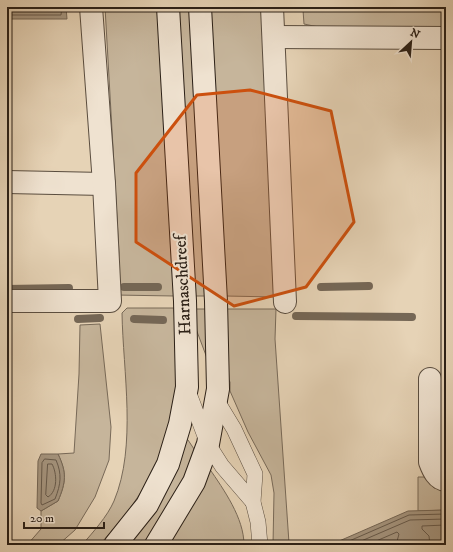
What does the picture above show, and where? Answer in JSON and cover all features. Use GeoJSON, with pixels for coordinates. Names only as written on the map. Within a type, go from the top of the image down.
{"type":"FeatureCollection","features":[{"type":"Feature","properties":{"kind":"street"},"geometry":{"type":"LineString","coordinates":[[7,301],[110,301],[104,184],[91,7]]}},
{"type":"Feature","properties":{"kind":"street","name":"Harnaschdreef"},"geometry":{"type":"LineString","coordinates":[[115,545],[146,505],[168,464],[180,424],[187,387],[185,301],[168,7]]}},
{"type":"Feature","properties":{"kind":"street","name":"Harnaschdreef"},"geometry":{"type":"LineString","coordinates":[[156,545],[194,482],[208,444],[217,401],[218,366],[216,301],[200,7]]}},
{"type":"Feature","properties":{"kind":"street"},"geometry":{"type":"LineString","coordinates":[[272,7],[285,302]]}},
{"type":"Feature","properties":{"kind":"street"},"geometry":{"type":"LineString","coordinates":[[274,37],[446,38]]}},
{"type":"Feature","properties":{"kind":"street"},"geometry":{"type":"LineString","coordinates":[[7,182],[104,184]]}},
{"type":"Feature","properties":{"kind":"street"},"geometry":{"type":"LineString","coordinates":[[430,379],[430,462],[434,473],[442,480],[446,480]]}},
{"type":"Feature","properties":{"kind":"lane"},"geometry":{"type":"LineString","coordinates":[[187,387],[208,444],[222,466],[253,502]]}},
{"type":"Feature","properties":{"kind":"lane"},"geometry":{"type":"LineString","coordinates":[[217,401],[234,429],[255,474],[253,502],[258,522],[260,545]]}},
{"type":"Feature","properties":{"kind":"highlighted area"},"geometry":{"type":"Polygon","coordinates":[[[250,90],[331,111],[354,222],[306,287],[234,306],[136,242],[136,173],[197,95],[250,90]]]}},
{"type":"Feature","properties":{"kind":"shaded area"},"geometry":{"type":"Polygon","coordinates":[[[105,7],[158,7],[174,296],[115,295],[119,253],[105,7]]]}},
{"type":"Feature","properties":{"kind":"shaded area"},"geometry":{"type":"Polygon","coordinates":[[[176,7],[190,7],[205,296],[192,296],[176,7]]]}},
{"type":"Feature","properties":{"kind":"shaded area"},"geometry":{"type":"Polygon","coordinates":[[[208,7],[261,7],[276,297],[225,296],[208,7]]]}},
{"type":"Feature","properties":{"kind":"shaded area"},"geometry":{"type":"Polygon","coordinates":[[[303,10],[446,10],[446,29],[323,28],[304,24],[303,10]]]}},
{"type":"Feature","properties":{"kind":"shaded area"},"geometry":{"type":"Polygon","coordinates":[[[127,308],[174,308],[177,372],[173,415],[160,456],[140,494],[114,529],[99,545],[82,545],[108,513],[121,480],[127,433],[122,313],[127,308]]]}},
{"type":"Feature","properties":{"kind":"shaded area"},"geometry":{"type":"Polygon","coordinates":[[[193,309],[207,309],[207,358],[193,321],[193,309]]]}},
{"type":"Feature","properties":{"kind":"shaded area"},"geometry":{"type":"Polygon","coordinates":[[[225,309],[276,309],[275,339],[289,543],[283,545],[273,545],[274,493],[271,475],[248,432],[230,391],[230,382],[226,375],[225,309]]]}},
{"type":"Feature","properties":{"kind":"shaded area"},"geometry":{"type":"Polygon","coordinates":[[[100,324],[111,427],[109,460],[95,497],[75,530],[58,545],[27,545],[41,529],[41,511],[58,501],[61,494],[64,483],[64,472],[58,454],[74,453],[79,374],[80,325],[100,324]]]}},
{"type":"Feature","properties":{"kind":"shaded area"},"geometry":{"type":"Polygon","coordinates":[[[184,437],[188,440],[196,452],[173,501],[143,545],[124,545],[184,437]]]}},
{"type":"Feature","properties":{"kind":"shaded area"},"geometry":{"type":"Polygon","coordinates":[[[209,468],[227,495],[237,515],[241,525],[244,545],[166,545],[209,468]]]}},
{"type":"Feature","properties":{"kind":"shaded area"},"geometry":{"type":"Polygon","coordinates":[[[418,477],[425,477],[434,488],[446,490],[446,510],[418,511],[418,477]]]}},
{"type":"Feature","properties":{"kind":"water"},"geometry":{"type":"Polygon","coordinates":[[[7,7],[66,7],[67,19],[7,19],[7,7]]]}},
{"type":"Feature","properties":{"kind":"water"},"geometry":{"type":"Polygon","coordinates":[[[303,7],[446,7],[446,10],[303,10],[303,7]]]}},
{"type":"Feature","properties":{"kind":"water"},"geometry":{"type":"Polygon","coordinates":[[[41,454],[58,454],[63,467],[64,483],[58,501],[41,511],[37,508],[38,461],[41,454]]]}},
{"type":"Feature","properties":{"kind":"water"},"geometry":{"type":"Polygon","coordinates":[[[446,510],[446,545],[416,545],[415,542],[407,545],[330,545],[408,511],[446,510]]]}},
{"type":"Feature","properties":{"kind":"waterway"},"geometry":{"type":"LineString","coordinates":[[321,287],[369,286]]}},
{"type":"Feature","properties":{"kind":"waterway"},"geometry":{"type":"LineString","coordinates":[[124,287],[158,287]]}},
{"type":"Feature","properties":{"kind":"waterway"},"geometry":{"type":"LineString","coordinates":[[7,289],[69,288]]}},
{"type":"Feature","properties":{"kind":"waterway"},"geometry":{"type":"LineString","coordinates":[[296,316],[412,317]]}},
{"type":"Feature","properties":{"kind":"waterway"},"geometry":{"type":"LineString","coordinates":[[78,319],[100,318]]}},
{"type":"Feature","properties":{"kind":"waterway"},"geometry":{"type":"LineString","coordinates":[[134,319],[163,320]]}}]}
